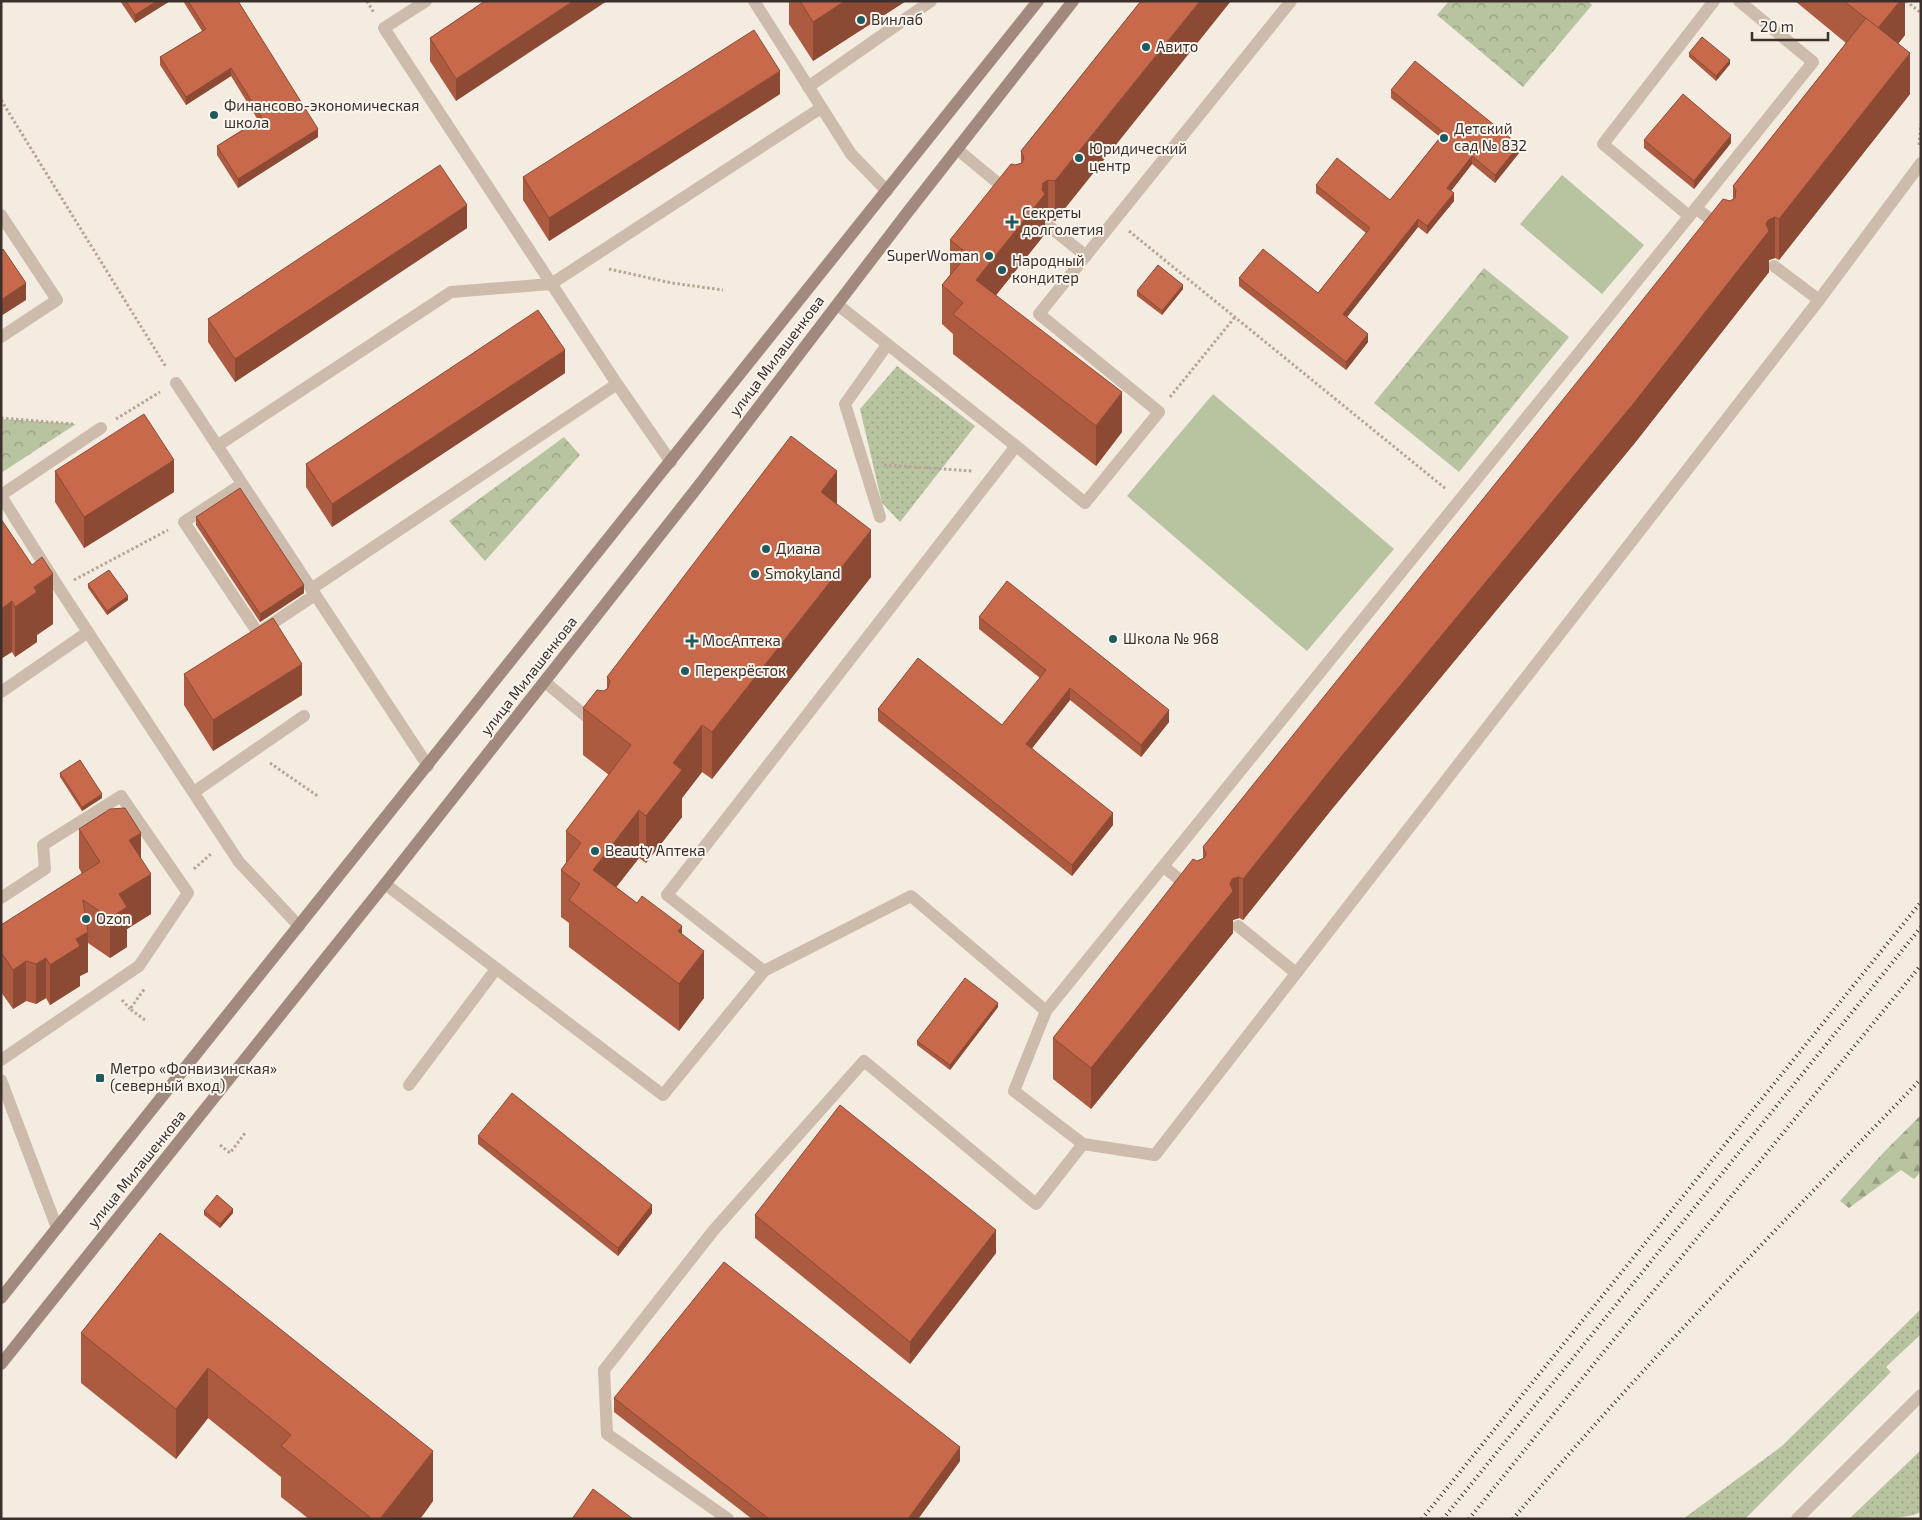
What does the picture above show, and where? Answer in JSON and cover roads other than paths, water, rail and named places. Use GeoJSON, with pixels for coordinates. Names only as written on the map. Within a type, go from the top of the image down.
{"type":"FeatureCollection","features":[{"type":"Feature","properties":{"kind":"main road","name":"улица Милашенкова"},"geometry":{"type":"LineString","coordinates":[[1,1298],[1038,1]]}},
{"type":"Feature","properties":{"kind":"main road","name":"улица Милашенкова"},"geometry":{"type":"LineString","coordinates":[[1,1364],[545,682],[1073,1]]}},
{"type":"Feature","properties":{"kind":"street"},"geometry":{"type":"LineString","coordinates":[[426,1],[384,28],[617,384],[671,462]]}},
{"type":"Feature","properties":{"kind":"street"},"geometry":{"type":"LineString","coordinates":[[754,1],[851,154],[887,191]]}},
{"type":"Feature","properties":{"kind":"street"},"geometry":{"type":"LineString","coordinates":[[808,87],[931,1]]}},
{"type":"Feature","properties":{"kind":"street"},"geometry":{"type":"LineString","coordinates":[[838,305],[1085,503],[1159,412],[1039,314],[1291,1]]}},
{"type":"Feature","properties":{"kind":"street"},"geometry":{"type":"LineString","coordinates":[[1714,1],[1603,144],[1692,212],[1728,234]]}},
{"type":"Feature","properties":{"kind":"street"},"geometry":{"type":"LineString","coordinates":[[1739,1],[1814,62],[1046,1011],[1014,1091],[1083,1144],[1155,1156],[1818,300],[1921,163]]}},
{"type":"Feature","properties":{"kind":"street"},"geometry":{"type":"LineString","coordinates":[[217,446],[451,292],[551,284],[821,108]]}},
{"type":"Feature","properties":{"kind":"street"},"geometry":{"type":"LineString","coordinates":[[958,150],[1016,197]]}},
{"type":"Feature","properties":{"kind":"street"},"geometry":{"type":"LineString","coordinates":[[1,215],[57,300],[1,336]]}},
{"type":"Feature","properties":{"kind":"street"},"geometry":{"type":"LineString","coordinates":[[1050,227],[1086,256]]}},
{"type":"Feature","properties":{"kind":"street"},"geometry":{"type":"LineString","coordinates":[[1774,266],[1818,300]]}},
{"type":"Feature","properties":{"kind":"street"},"geometry":{"type":"LineString","coordinates":[[880,517],[845,404],[887,345]]}},
{"type":"Feature","properties":{"kind":"street"},"geometry":{"type":"LineString","coordinates":[[176,383],[428,766]]}},
{"type":"Feature","properties":{"kind":"street"},"geometry":{"type":"LineString","coordinates":[[242,484],[184,522],[258,633],[313,592],[617,384]]}},
{"type":"Feature","properties":{"kind":"street"},"geometry":{"type":"LineString","coordinates":[[101,428],[1,495],[58,588],[239,862],[299,926]]}},
{"type":"Feature","properties":{"kind":"street"},"geometry":{"type":"LineString","coordinates":[[764,972],[667,896],[1016,446]]}},
{"type":"Feature","properties":{"kind":"street"},"geometry":{"type":"LineString","coordinates":[[1,692],[88,632]]}},
{"type":"Feature","properties":{"kind":"street"},"geometry":{"type":"LineString","coordinates":[[545,682],[602,730]]}},
{"type":"Feature","properties":{"kind":"street"},"geometry":{"type":"LineString","coordinates":[[194,792],[304,716]]}},
{"type":"Feature","properties":{"kind":"street"},"geometry":{"type":"LineString","coordinates":[[1,898],[46,868],[43,845],[121,796],[188,893],[138,966],[1,1060]]}},
{"type":"Feature","properties":{"kind":"street"},"geometry":{"type":"LineString","coordinates":[[1164,867],[1198,894]]}},
{"type":"Feature","properties":{"kind":"street"},"geometry":{"type":"LineString","coordinates":[[385,884],[663,1096],[764,972],[912,896],[1046,1011]]}},
{"type":"Feature","properties":{"kind":"street"},"geometry":{"type":"LineString","coordinates":[[1238,926],[1296,973]]}},
{"type":"Feature","properties":{"kind":"street"},"geometry":{"type":"LineString","coordinates":[[409,1085],[496,969]]}},
{"type":"Feature","properties":{"kind":"street"},"geometry":{"type":"LineString","coordinates":[[728,1519],[607,1434],[604,1370],[713,1231],[864,1061],[1036,1204],[1083,1144]]}},
{"type":"Feature","properties":{"kind":"street"},"geometry":{"type":"LineString","coordinates":[[1,1080],[58,1228]]}},
{"type":"Feature","properties":{"kind":"street"},"geometry":{"type":"LineString","coordinates":[[1797,1519],[1921,1395]]}},
{"type":"Feature","properties":{"kind":"railway"},"geometry":{"type":"LineString","coordinates":[[1422,1519],[1921,902]]}},
{"type":"Feature","properties":{"kind":"railway"},"geometry":{"type":"LineString","coordinates":[[1443,1519],[1921,927]]}},
{"type":"Feature","properties":{"kind":"railway"},"geometry":{"type":"LineString","coordinates":[[1469,1519],[1921,965]]}},
{"type":"Feature","properties":{"kind":"railway"},"geometry":{"type":"LineString","coordinates":[[1513,1519],[1662,1351],[1921,1079]]}},
{"type":"Feature","properties":{"kind":"place","name":"Винлаб"},"geometry":{"type":"Point","coordinates":[861,20]}},
{"type":"Feature","properties":{"kind":"place","name":"Авито"},"geometry":{"type":"Point","coordinates":[1146,47]}},
{"type":"Feature","properties":{"kind":"place","name":"Финансово-экономическая школа"},"geometry":{"type":"Point","coordinates":[214,115]}},
{"type":"Feature","properties":{"kind":"place","name":"Детский сад № 832"},"geometry":{"type":"Point","coordinates":[1444,138]}},
{"type":"Feature","properties":{"kind":"place","name":"Юридический центр"},"geometry":{"type":"Point","coordinates":[1079,158]}},
{"type":"Feature","properties":{"kind":"place","name":"Секреты долголетия"},"geometry":{"type":"Point","coordinates":[1012,222]}},
{"type":"Feature","properties":{"kind":"place","name":"SuperWoman"},"geometry":{"type":"Point","coordinates":[989,256]}},
{"type":"Feature","properties":{"kind":"place","name":"Народный кондитер"},"geometry":{"type":"Point","coordinates":[1002,270]}},
{"type":"Feature","properties":{"kind":"place","name":"Диана"},"geometry":{"type":"Point","coordinates":[766,549]}},
{"type":"Feature","properties":{"kind":"place","name":"Smokyland"},"geometry":{"type":"Point","coordinates":[755,574]}},
{"type":"Feature","properties":{"kind":"place","name":"Школа № 968"},"geometry":{"type":"Point","coordinates":[1113,639]}},
{"type":"Feature","properties":{"kind":"place","name":"МосАптека"},"geometry":{"type":"Point","coordinates":[692,641]}},
{"type":"Feature","properties":{"kind":"place","name":"Перекрёсток"},"geometry":{"type":"Point","coordinates":[685,671]}},
{"type":"Feature","properties":{"kind":"place","name":"Beauty Аптека"},"geometry":{"type":"Point","coordinates":[595,851]}},
{"type":"Feature","properties":{"kind":"place","name":"Ozon"},"geometry":{"type":"Point","coordinates":[86,919]}},
{"type":"Feature","properties":{"kind":"place","name":"Метро «Фонвизинская» (северный вход)"},"geometry":{"type":"Point","coordinates":[100,1078]}}]}
